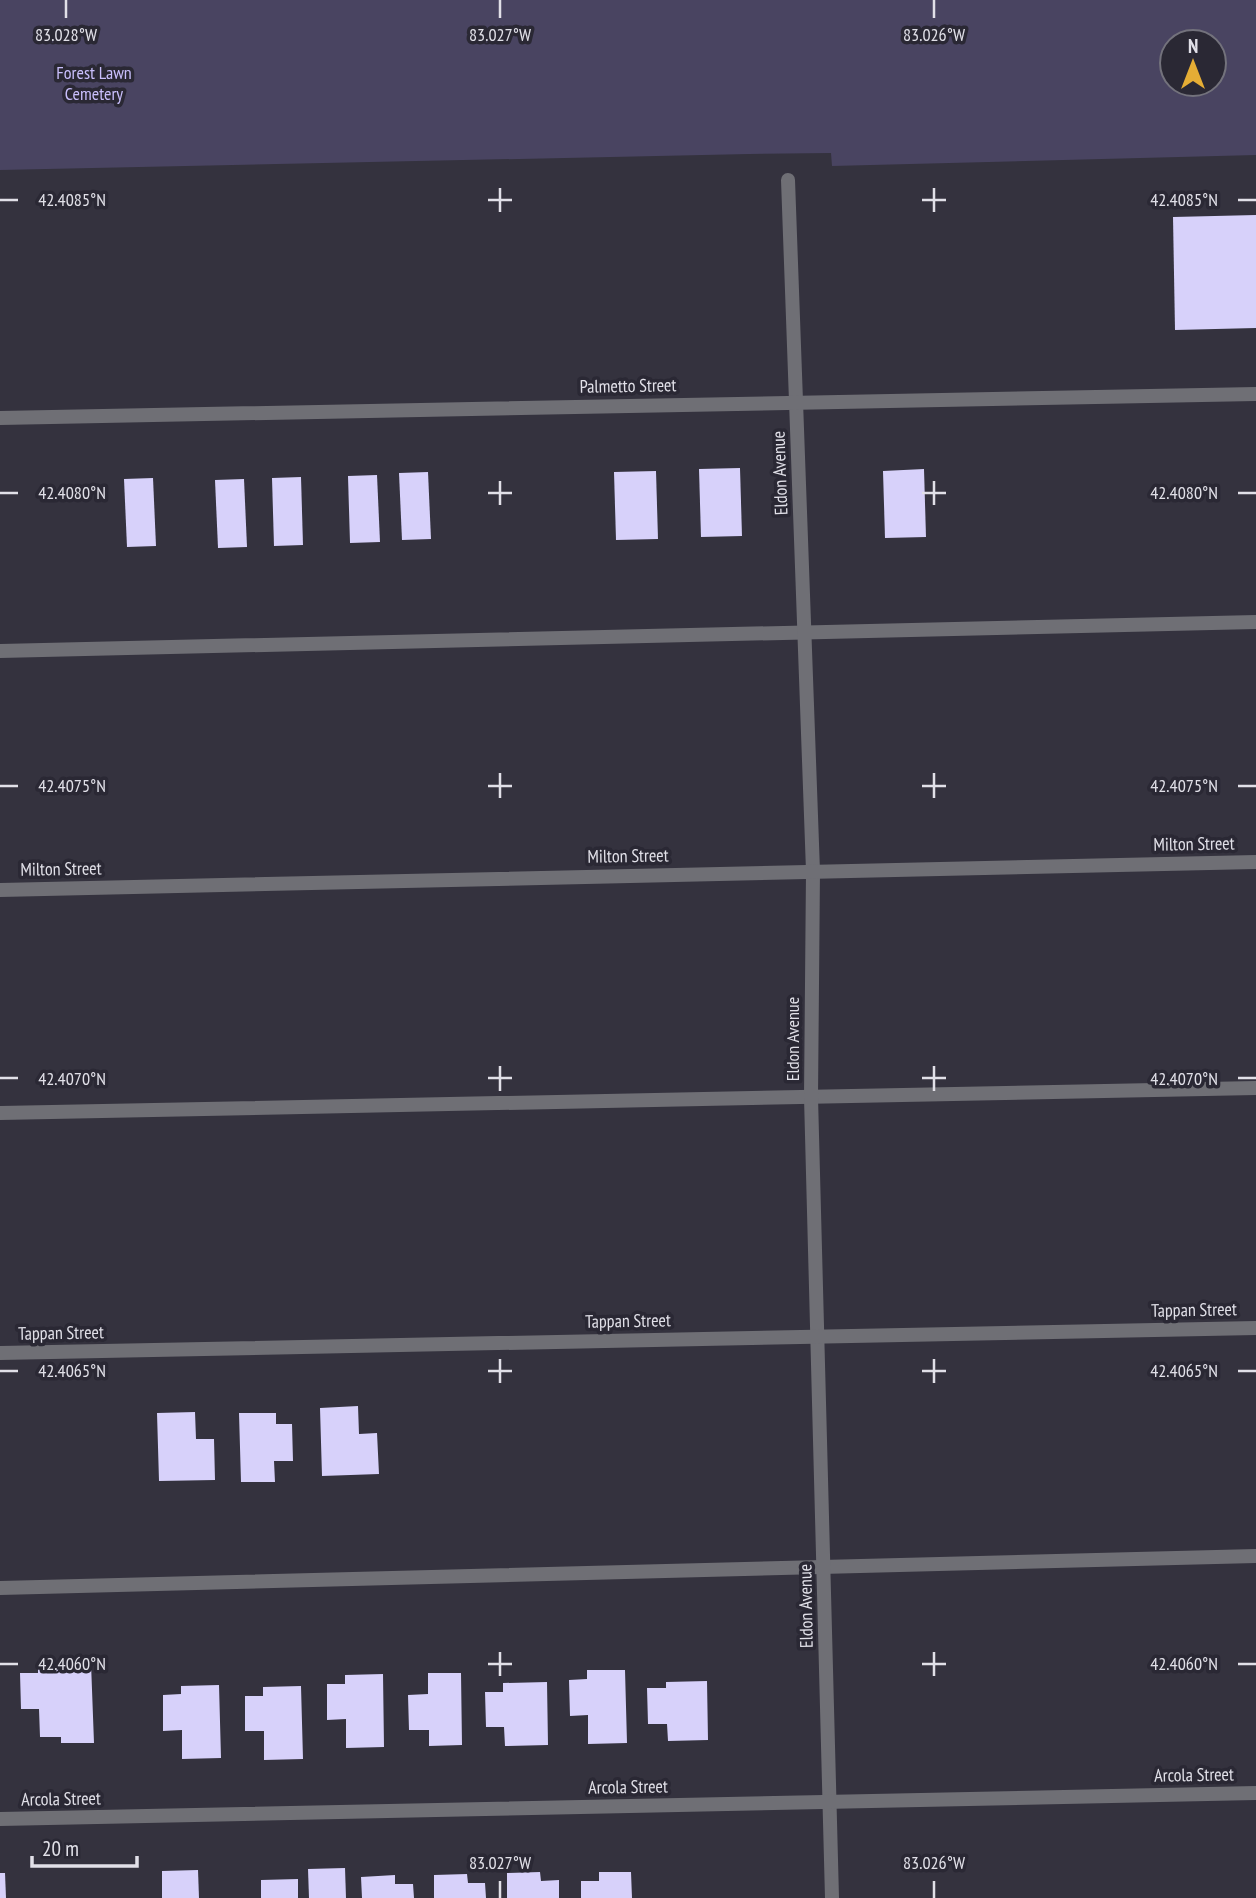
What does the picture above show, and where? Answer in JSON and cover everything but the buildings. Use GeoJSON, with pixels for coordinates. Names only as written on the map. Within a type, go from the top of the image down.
{"type":"FeatureCollection","features":[{"type":"Feature","properties":{"kind":"street","name":"Eldon Avenue"},"geometry":{"type":"LineString","coordinates":[[788,180],[813,871],[811,1097],[832,1898]]}},
{"type":"Feature","properties":{"kind":"street","name":"Palmetto Street"},"geometry":{"type":"LineString","coordinates":[[0,418],[1256,394]]}},
{"type":"Feature","properties":{"kind":"street"},"geometry":{"type":"LineString","coordinates":[[0,651],[1256,622]]}},
{"type":"Feature","properties":{"kind":"street","name":"Milton Street"},"geometry":{"type":"LineString","coordinates":[[0,890],[1256,862]]}},
{"type":"Feature","properties":{"kind":"street"},"geometry":{"type":"LineString","coordinates":[[0,1113],[1256,1088]]}},
{"type":"Feature","properties":{"kind":"street","name":"Tappan Street"},"geometry":{"type":"LineString","coordinates":[[0,1353],[1256,1328]]}},
{"type":"Feature","properties":{"kind":"street"},"geometry":{"type":"LineString","coordinates":[[0,1588],[1256,1556]]}},
{"type":"Feature","properties":{"kind":"street","name":"Arcola Street"},"geometry":{"type":"LineString","coordinates":[[0,1819],[1256,1793]]}},
{"type":"Feature","properties":{"kind":"green space","name":"Forest Lawn Cemetery"},"geometry":{"type":"Polygon","coordinates":[[[0,0],[1256,0],[1256,155],[832,166],[831,153],[0,170],[0,0]]]}}]}
